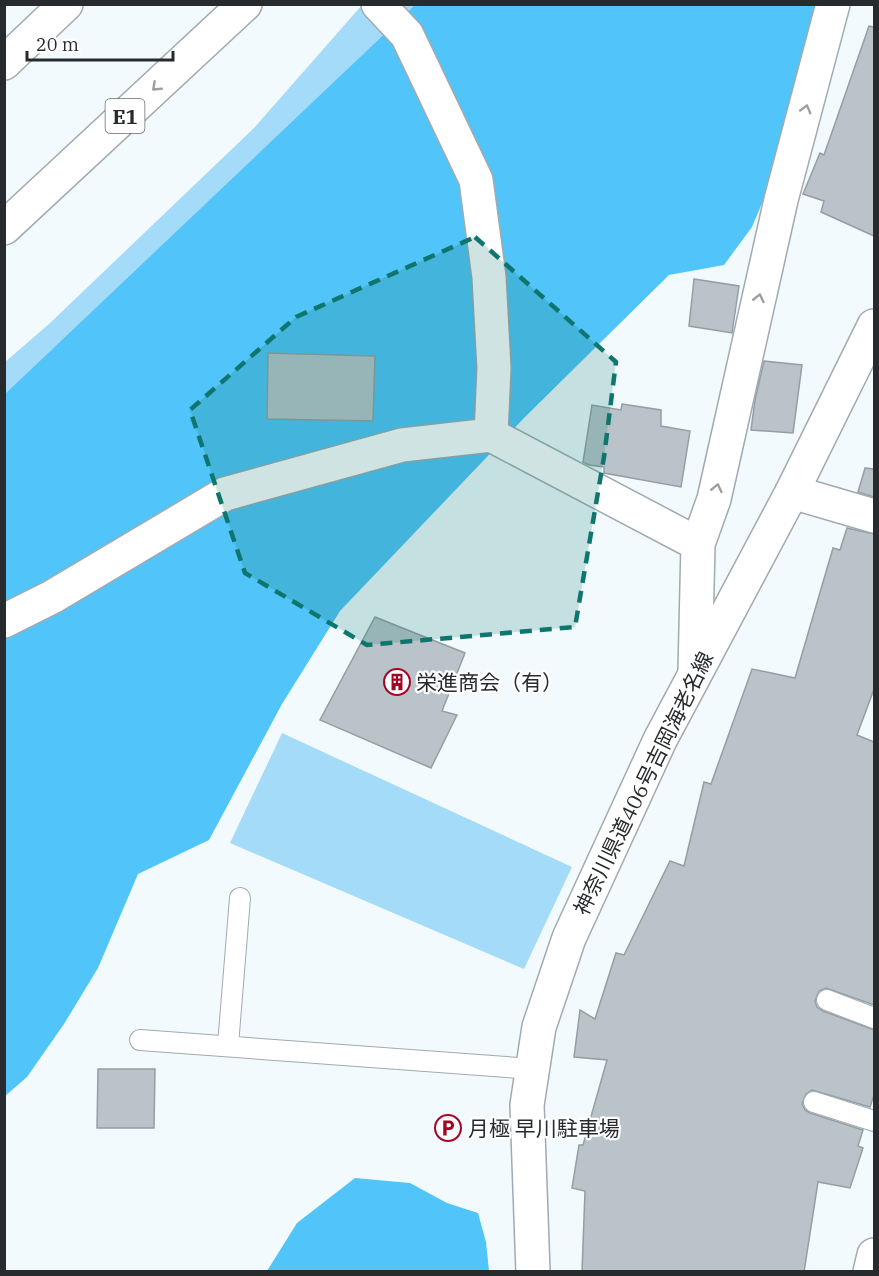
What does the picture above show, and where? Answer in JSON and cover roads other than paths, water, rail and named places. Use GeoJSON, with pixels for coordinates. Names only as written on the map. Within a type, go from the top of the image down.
{"type":"FeatureCollection","features":[{"type":"Feature","properties":{"kind":"main road"},"geometry":{"type":"LineString","coordinates":[[4,63],[66,4]]}},
{"type":"Feature","properties":{"kind":"main road","name":"E1"},"geometry":{"type":"LineString","coordinates":[[4,228],[245,4]]}},
{"type":"Feature","properties":{"kind":"main road"},"geometry":{"type":"LineString","coordinates":[[378,4],[406,35],[476,180],[489,277],[494,368],[491,435]]}},
{"type":"Feature","properties":{"kind":"main road"},"geometry":{"type":"LineString","coordinates":[[695,672],[698,544],[714,499],[782,200],[833,4]]}},
{"type":"Feature","properties":{"kind":"main road","name":"神奈川県道406号吉岡海老名線"},"geometry":{"type":"LineString","coordinates":[[533,1272],[527,1105],[540,1027],[569,938],[660,740],[792,492],[874,326]]}},
{"type":"Feature","properties":{"kind":"main road"},"geometry":{"type":"LineString","coordinates":[[4,621],[52,597],[225,494],[402,445],[491,435],[698,544]]}},
{"type":"Feature","properties":{"kind":"main road"},"geometry":{"type":"LineString","coordinates":[[792,492],[874,516]]}},
{"type":"Feature","properties":{"kind":"main road"},"geometry":{"type":"LineString","coordinates":[[870,1272],[874,1255]]}},
{"type":"Feature","properties":{"kind":"lane"},"geometry":{"type":"LineString","coordinates":[[228,1045],[240,898]]}},
{"type":"Feature","properties":{"kind":"lane"},"geometry":{"type":"LineString","coordinates":[[827,1000],[874,1018]]}},
{"type":"Feature","properties":{"kind":"lane"},"geometry":{"type":"LineString","coordinates":[[140,1040],[533,1069]]}},
{"type":"Feature","properties":{"kind":"lane"},"geometry":{"type":"LineString","coordinates":[[814,1102],[874,1121]]}},
{"type":"Feature","properties":{"kind":"place","name":"栄進商会（有）"},"geometry":{"type":"Point","coordinates":[397,682]}},
{"type":"Feature","properties":{"kind":"place","name":"月極 早川駐車場"},"geometry":{"type":"Point","coordinates":[448,1128]}}]}
